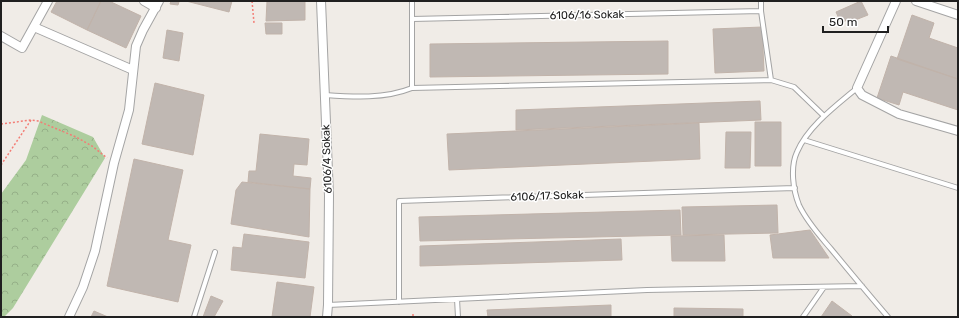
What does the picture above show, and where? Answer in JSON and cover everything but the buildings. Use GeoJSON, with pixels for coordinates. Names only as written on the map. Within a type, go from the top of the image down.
{"type":"FeatureCollection","features":[{"type":"Feature","properties":{"kind":"street"},"geometry":{"type":"LineString","coordinates":[[1,36],[22,48],[48,1]]}},
{"type":"Feature","properties":{"kind":"street"},"geometry":{"type":"LineString","coordinates":[[69,317],[84,287],[95,251],[114,164],[129,110],[136,46],[158,4],[144,1]]}},
{"type":"Feature","properties":{"kind":"street","name":"6106/4 Sokak"},"geometry":{"type":"LineString","coordinates":[[321,1],[329,196],[327,317]]}},
{"type":"Feature","properties":{"kind":"street"},"geometry":{"type":"LineString","coordinates":[[896,1],[857,88],[862,95],[899,114],[958,131]]}},
{"type":"Feature","properties":{"kind":"street"},"geometry":{"type":"LineString","coordinates":[[916,1],[958,15]]}},
{"type":"Feature","properties":{"kind":"street"},"geometry":{"type":"LineString","coordinates":[[34,27],[133,70]]}},
{"type":"Feature","properties":{"kind":"lane"},"geometry":{"type":"LineString","coordinates":[[412,1],[412,88]]}},
{"type":"Feature","properties":{"kind":"lane"},"geometry":{"type":"LineString","coordinates":[[761,1],[761,11],[771,80]]}},
{"type":"Feature","properties":{"kind":"lane","name":"6106/16 Sokak"},"geometry":{"type":"LineString","coordinates":[[412,19],[761,11]]}},
{"type":"Feature","properties":{"kind":"lane"},"geometry":{"type":"LineString","coordinates":[[325,95],[369,96],[402,92],[412,88],[771,80],[794,87],[824,116]]}},
{"type":"Feature","properties":{"kind":"lane"},"geometry":{"type":"LineString","coordinates":[[857,88],[824,116],[804,140],[797,152],[793,170],[795,188],[799,205],[810,224],[888,317]]}},
{"type":"Feature","properties":{"kind":"lane"},"geometry":{"type":"LineString","coordinates":[[804,140],[958,188]]}},
{"type":"Feature","properties":{"kind":"lane","name":"6106/17 Sokak"},"geometry":{"type":"LineString","coordinates":[[399,302],[400,201],[795,188]]}},
{"type":"Feature","properties":{"kind":"lane"},"geometry":{"type":"LineString","coordinates":[[194,317],[215,252]]}},
{"type":"Feature","properties":{"kind":"lane"},"geometry":{"type":"LineString","coordinates":[[328,305],[647,290],[862,286]]}},
{"type":"Feature","properties":{"kind":"lane"},"geometry":{"type":"LineString","coordinates":[[803,317],[824,287]]}},
{"type":"Feature","properties":{"kind":"lane"},"geometry":{"type":"LineString","coordinates":[[457,299],[458,317]]}},
{"type":"Feature","properties":{"kind":"path"},"geometry":{"type":"LineString","coordinates":[[252,1],[254,23]]}},
{"type":"Feature","properties":{"kind":"path"},"geometry":{"type":"LineString","coordinates":[[1,165],[31,120]]}},
{"type":"Feature","properties":{"kind":"path"},"geometry":{"type":"LineString","coordinates":[[1,124],[31,120],[38,121],[84,141],[114,164]]}},
{"type":"Feature","properties":{"kind":"green space"},"geometry":{"type":"Polygon","coordinates":[[[42,115],[93,137],[105,158],[13,308],[4,317],[1,317],[1,194],[26,160],[42,115]]]}}]}
